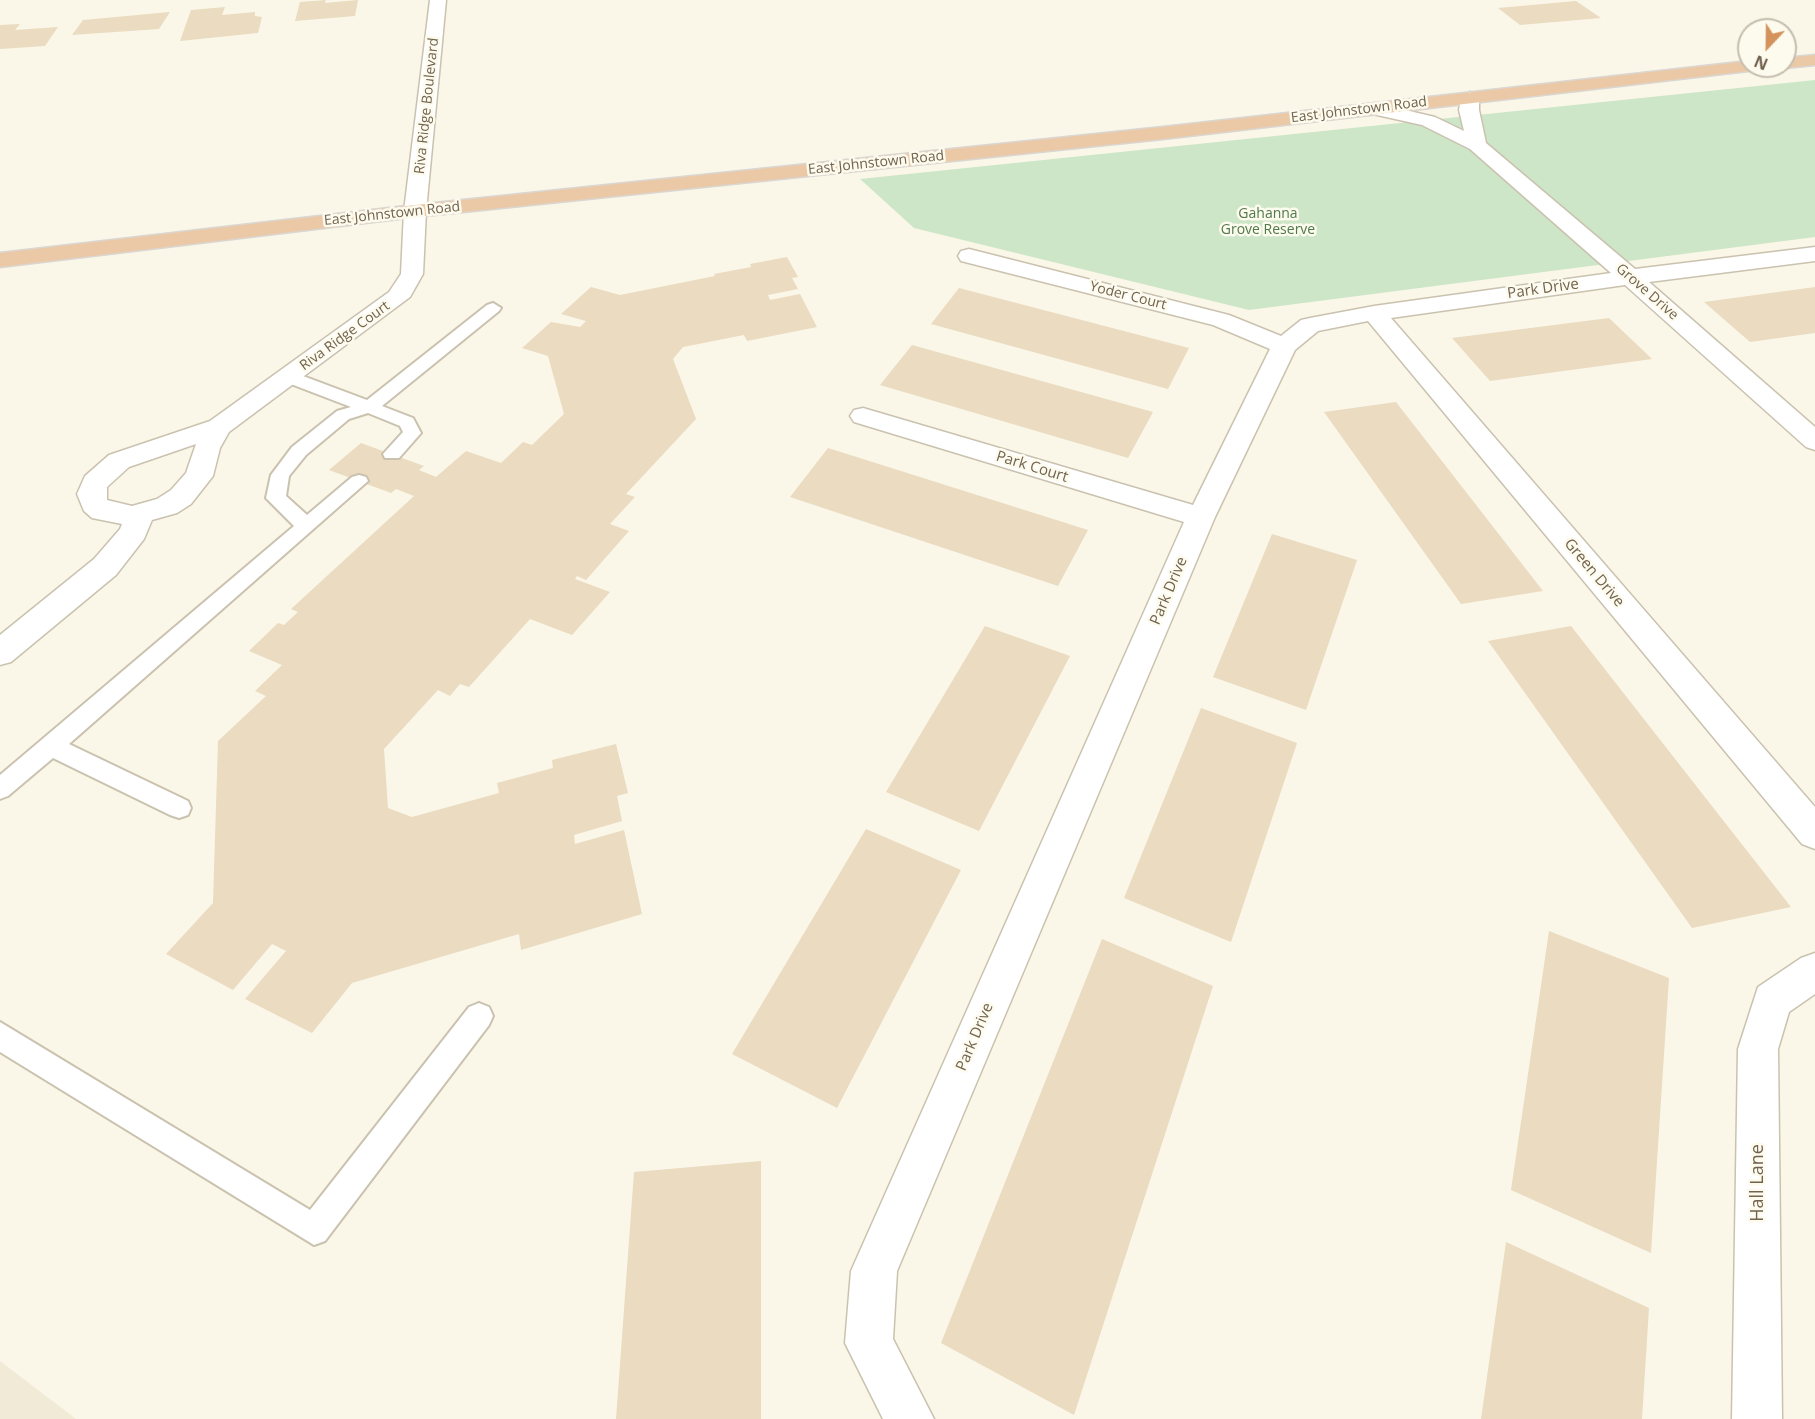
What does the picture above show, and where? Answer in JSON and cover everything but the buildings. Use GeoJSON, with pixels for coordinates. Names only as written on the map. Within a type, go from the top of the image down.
{"type":"FeatureCollection","features":[{"type":"Feature","properties":{"kind":"highway"},"geometry":{"type":"LineString","coordinates":[[1797,62],[1815,60]]}},
{"type":"Feature","properties":{"kind":"highway","name":"East Johnstown Road"},"geometry":{"type":"LineString","coordinates":[[0,260],[416,211],[1375,109],[1737,68]]}},
{"type":"Feature","properties":{"kind":"street","name":"Riva Ridge Boulevard"},"geometry":{"type":"LineString","coordinates":[[416,211],[438,0]]}},
{"type":"Feature","properties":{"kind":"street"},"geometry":{"type":"LineString","coordinates":[[1470,98],[1468,110],[1477,145]]}},
{"type":"Feature","properties":{"kind":"street","name":"Grove Drive"},"geometry":{"type":"LineString","coordinates":[[1375,109],[1428,121],[1477,145],[1815,441]]}},
{"type":"Feature","properties":{"kind":"street","name":"Riva Ridge Court"},"geometry":{"type":"LineString","coordinates":[[219,427],[192,487],[166,506],[139,514],[115,515],[102,511],[94,504],[91,494],[95,483],[120,461],[219,427],[398,297],[412,274],[416,211]]}},
{"type":"Feature","properties":{"kind":"street","name":"Park Drive"},"geometry":{"type":"LineString","coordinates":[[909,1419],[869,1343],[874,1271],[1201,517],[1284,346],[1310,325],[1374,313],[1815,254]]}},
{"type":"Feature","properties":{"kind":"street","name":"Yoder Court"},"geometry":{"type":"LineString","coordinates":[[969,256],[1221,320],[1284,346]]}},
{"type":"Feature","properties":{"kind":"street","name":"Green Drive"},"geometry":{"type":"LineString","coordinates":[[1374,313],[1815,833]]}},
{"type":"Feature","properties":{"kind":"street","name":"Park Court"},"geometry":{"type":"LineString","coordinates":[[863,416],[1201,517]]}},
{"type":"Feature","properties":{"kind":"street"},"geometry":{"type":"LineString","coordinates":[[0,653],[105,567],[134,532],[139,514]]}},
{"type":"Feature","properties":{"kind":"street","name":"Hall Lane"},"geometry":{"type":"LineString","coordinates":[[1756,1419],[1758,1049],[1772,1000],[1815,971]]}},
{"type":"Feature","properties":{"kind":"lane"},"geometry":{"type":"LineString","coordinates":[[306,526],[276,498],[280,475],[299,451],[343,415],[370,408],[493,308]]}},
{"type":"Feature","properties":{"kind":"lane"},"geometry":{"type":"LineString","coordinates":[[289,377],[407,422],[412,433],[392,454]]}},
{"type":"Feature","properties":{"kind":"lane"},"geometry":{"type":"LineString","coordinates":[[0,789],[359,481]]}},
{"type":"Feature","properties":{"kind":"lane"},"geometry":{"type":"LineString","coordinates":[[51,746],[179,808]]}},
{"type":"Feature","properties":{"kind":"lane"},"geometry":{"type":"LineString","coordinates":[[0,1036],[314,1230],[478,1016]]}},
{"type":"Feature","properties":{"kind":"shaded area"},"geometry":{"type":"Polygon","coordinates":[[[0,1361],[76,1419],[0,1419],[0,1361]]]}},
{"type":"Feature","properties":{"kind":"green space","name":"Gahanna Grove Reserve"},"geometry":{"type":"Polygon","coordinates":[[[1815,80],[1815,237],[1249,310],[914,228],[860,179],[1815,80]]]}}]}
